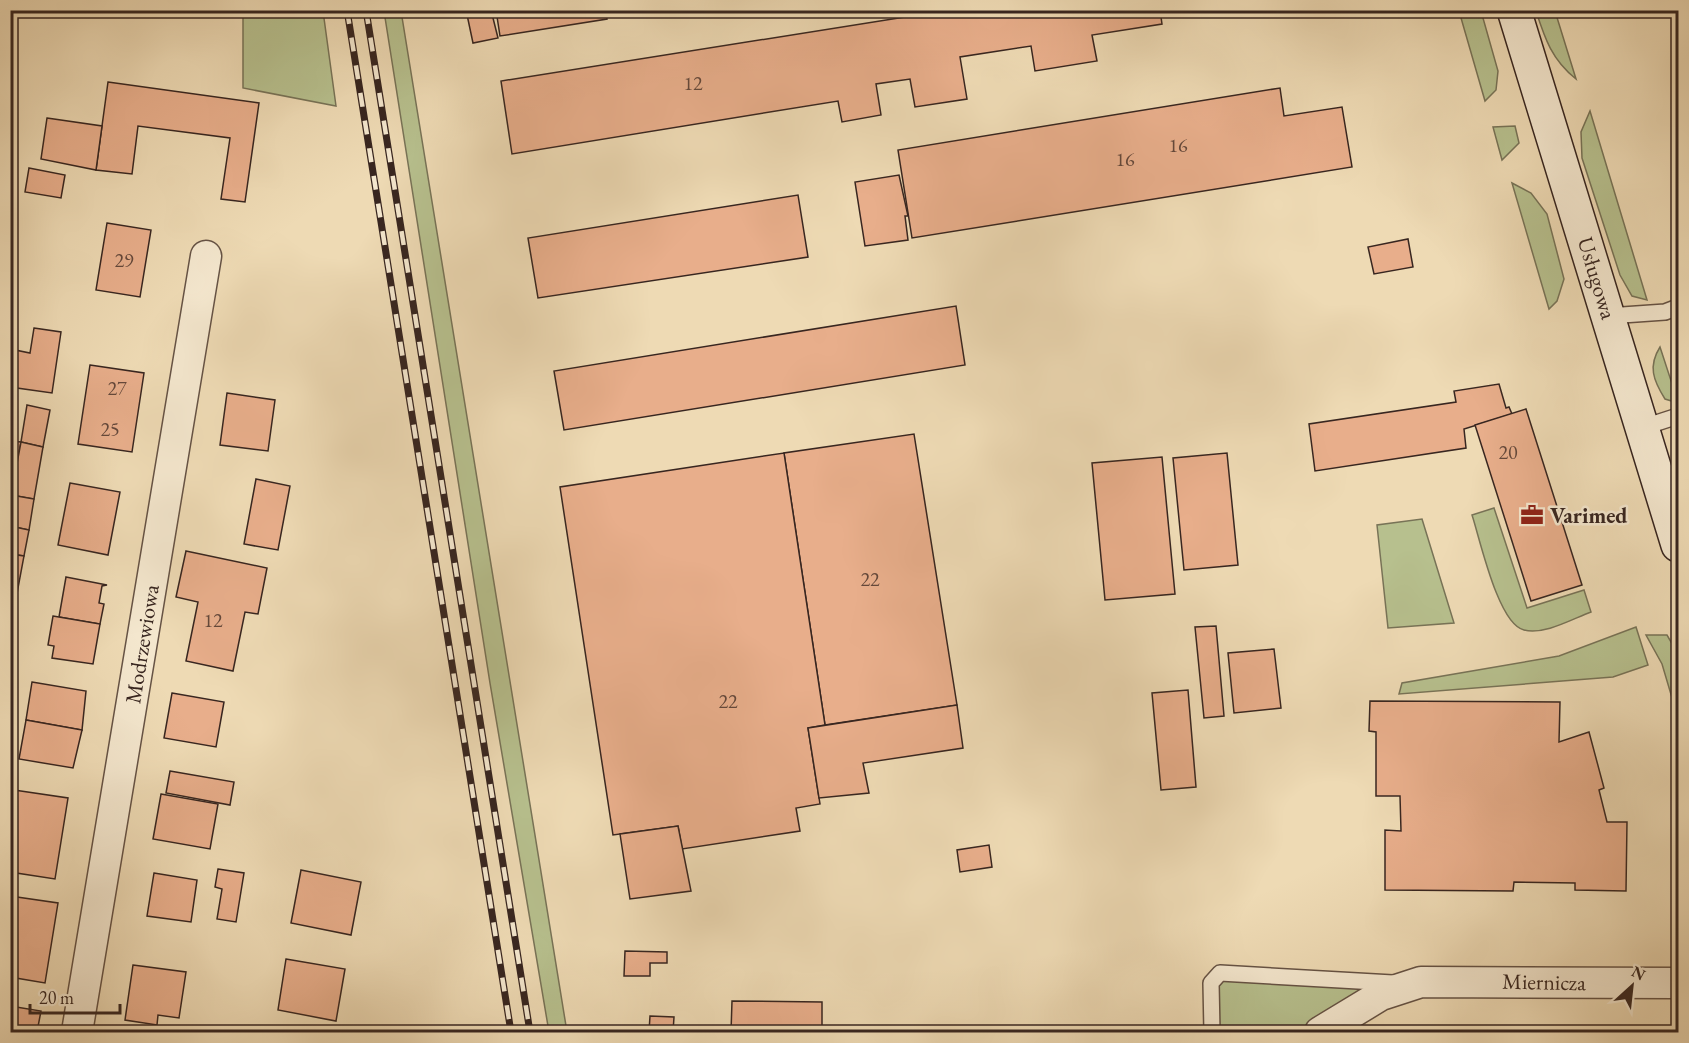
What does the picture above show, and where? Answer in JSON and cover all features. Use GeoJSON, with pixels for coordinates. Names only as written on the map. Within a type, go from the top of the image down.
{"type":"FeatureCollection","features":[{"type":"Feature","properties":{"kind":"street","name":"Usługowa"},"geometry":{"type":"LineString","coordinates":[[1514,10],[1678,545]]}},
{"type":"Feature","properties":{"kind":"street","name":"Modrzewiowa"},"geometry":{"type":"LineString","coordinates":[[77,1032],[207,256]]}},
{"type":"Feature","properties":{"kind":"street","name":"Miernicza"},"geometry":{"type":"LineString","coordinates":[[1320,1032],[1381,994],[1409,984],[1435,980],[1678,983]]}},
{"type":"Feature","properties":{"kind":"lane"},"geometry":{"type":"LineString","coordinates":[[1608,316],[1665,312],[1678,307]]}},
{"type":"Feature","properties":{"kind":"lane"},"geometry":{"type":"LineString","coordinates":[[1641,428],[1678,416]]}},
{"type":"Feature","properties":{"kind":"lane","name":"Miernicza"},"geometry":{"type":"LineString","coordinates":[[1212,1032],[1211,983],[1216,975],[1225,972],[1409,984]]}},
{"type":"Feature","properties":{"kind":"green space"},"geometry":{"type":"Polygon","coordinates":[[[243,11],[323,11],[336,106],[243,88],[243,11]]]}},
{"type":"Feature","properties":{"kind":"green space"},"geometry":{"type":"Polygon","coordinates":[[[384,11],[401,11],[567,1032],[549,1032],[490,683],[384,11]]]}},
{"type":"Feature","properties":{"kind":"green space"},"geometry":{"type":"Polygon","coordinates":[[[1459,11],[1481,11],[1498,71],[1496,90],[1485,101],[1459,11]]]}},
{"type":"Feature","properties":{"kind":"green space"},"geometry":{"type":"Polygon","coordinates":[[[1536,11],[1555,11],[1576,79],[1555,57],[1536,11]]]}},
{"type":"Feature","properties":{"kind":"green space"},"geometry":{"type":"Polygon","coordinates":[[[1590,111],[1647,300],[1632,296],[1620,275],[1582,158],[1581,132],[1590,111]]]}},
{"type":"Feature","properties":{"kind":"green space"},"geometry":{"type":"Polygon","coordinates":[[[1515,126],[1519,143],[1502,160],[1493,127],[1515,126]]]}},
{"type":"Feature","properties":{"kind":"green space"},"geometry":{"type":"Polygon","coordinates":[[[1512,183],[1531,193],[1547,214],[1564,279],[1557,301],[1549,309],[1512,183]]]}},
{"type":"Feature","properties":{"kind":"green space"},"geometry":{"type":"Polygon","coordinates":[[[1660,347],[1678,403],[1665,399],[1657,386],[1653,367],[1660,347]]]}},
{"type":"Feature","properties":{"kind":"green space"},"geometry":{"type":"Polygon","coordinates":[[[1494,508],[1527,608],[1584,590],[1591,612],[1558,626],[1541,630],[1524,630],[1515,624],[1498,597],[1472,515],[1494,508]]]}},
{"type":"Feature","properties":{"kind":"green space"},"geometry":{"type":"Polygon","coordinates":[[[1422,519],[1454,623],[1388,628],[1377,525],[1422,519]]]}},
{"type":"Feature","properties":{"kind":"green space"},"geometry":{"type":"Polygon","coordinates":[[[1636,627],[1648,665],[1613,677],[1399,694],[1402,683],[1559,656],[1636,627]]]}},
{"type":"Feature","properties":{"kind":"green space"},"geometry":{"type":"Polygon","coordinates":[[[1646,635],[1667,635],[1678,654],[1678,718],[1662,664],[1646,635]]]}},
{"type":"Feature","properties":{"kind":"green space"},"geometry":{"type":"Polygon","coordinates":[[[1213,978],[1409,984],[1320,1032],[1212,1032],[1213,978]]]}},
{"type":"Feature","properties":{"kind":"building"},"geometry":{"type":"Polygon","coordinates":[[[466,10],[491,10],[498,38],[473,43],[466,10]]]}},
{"type":"Feature","properties":{"kind":"building"},"geometry":{"type":"Polygon","coordinates":[[[496,10],[606,10],[607,19],[500,36],[496,10]]]}},
{"type":"Feature","properties":{"kind":"building"},"geometry":{"type":"Polygon","coordinates":[[[949,10],[1160,10],[1162,24],[1092,35],[1097,61],[1035,71],[1031,46],[960,57],[967,99],[915,107],[910,79],[876,84],[881,115],[842,122],[838,101],[512,154],[501,81],[949,10]]]}},
{"type":"Feature","properties":{"kind":"building"},"geometry":{"type":"Polygon","coordinates":[[[108,82],[259,103],[245,202],[221,199],[230,138],[138,126],[132,174],[96,170],[108,82]]]}},
{"type":"Feature","properties":{"kind":"building"},"geometry":{"type":"Polygon","coordinates":[[[1280,88],[1284,116],[1342,107],[1352,167],[912,238],[898,150],[1280,88]]]}},
{"type":"Feature","properties":{"kind":"building"},"geometry":{"type":"Polygon","coordinates":[[[10,118],[17,120],[10,151],[10,118]]]}},
{"type":"Feature","properties":{"kind":"building"},"geometry":{"type":"Polygon","coordinates":[[[47,118],[102,126],[96,170],[41,159],[47,118]]]}},
{"type":"Feature","properties":{"kind":"building"},"geometry":{"type":"Polygon","coordinates":[[[29,168],[65,175],[61,198],[25,192],[29,168]]]}},
{"type":"Feature","properties":{"kind":"building"},"geometry":{"type":"Polygon","coordinates":[[[899,175],[908,216],[905,216],[908,240],[865,246],[855,182],[899,175]]]}},
{"type":"Feature","properties":{"kind":"building"},"geometry":{"type":"Polygon","coordinates":[[[798,195],[808,257],[538,298],[528,238],[798,195]]]}},
{"type":"Feature","properties":{"kind":"building"},"geometry":{"type":"Polygon","coordinates":[[[107,223],[151,230],[140,297],[96,290],[107,223]]]}},
{"type":"Feature","properties":{"kind":"building"},"geometry":{"type":"Polygon","coordinates":[[[1408,239],[1413,267],[1374,274],[1368,247],[1408,239]]]}},
{"type":"Feature","properties":{"kind":"building"},"geometry":{"type":"Polygon","coordinates":[[[956,306],[965,365],[564,430],[554,371],[956,306]]]}},
{"type":"Feature","properties":{"kind":"building"},"geometry":{"type":"Polygon","coordinates":[[[34,328],[61,332],[52,393],[10,387],[15,350],[30,353],[34,328]]]}},
{"type":"Feature","properties":{"kind":"building"},"geometry":{"type":"Polygon","coordinates":[[[90,365],[144,373],[132,452],[78,444],[90,365]]]}},
{"type":"Feature","properties":{"kind":"building"},"geometry":{"type":"Polygon","coordinates":[[[1499,384],[1506,408],[1509,407],[1512,414],[1464,429],[1466,448],[1315,471],[1309,424],[1456,402],[1454,391],[1499,384]]]}},
{"type":"Feature","properties":{"kind":"building"},"geometry":{"type":"Polygon","coordinates":[[[227,393],[275,400],[268,451],[220,445],[227,393]]]}},
{"type":"Feature","properties":{"kind":"building"},"geometry":{"type":"Polygon","coordinates":[[[27,405],[50,410],[43,447],[21,442],[27,405]]]}},
{"type":"Feature","properties":{"kind":"building"},"geometry":{"type":"Polygon","coordinates":[[[1526,409],[1582,585],[1531,601],[1475,425],[1526,409]]]}},
{"type":"Feature","properties":{"kind":"building"},"geometry":{"type":"Polygon","coordinates":[[[914,434],[957,705],[825,725],[784,453],[914,434]]]}},
{"type":"Feature","properties":{"kind":"building"},"geometry":{"type":"Polygon","coordinates":[[[10,441],[21,442],[11,495],[10,494],[10,441]]]}},
{"type":"Feature","properties":{"kind":"building"},"geometry":{"type":"Polygon","coordinates":[[[21,442],[43,447],[34,499],[11,495],[21,442]]]}},
{"type":"Feature","properties":{"kind":"building"},"geometry":{"type":"Polygon","coordinates":[[[784,453],[825,725],[808,728],[820,804],[796,808],[800,831],[682,849],[678,826],[613,835],[560,487],[784,453]]]}},
{"type":"Feature","properties":{"kind":"building"},"geometry":{"type":"Polygon","coordinates":[[[1227,453],[1238,565],[1184,570],[1173,458],[1227,453]]]}},
{"type":"Feature","properties":{"kind":"building"},"geometry":{"type":"Polygon","coordinates":[[[1162,457],[1175,594],[1105,600],[1092,463],[1162,457]]]}},
{"type":"Feature","properties":{"kind":"building"},"geometry":{"type":"Polygon","coordinates":[[[256,479],[290,486],[278,550],[244,544],[256,479]]]}},
{"type":"Feature","properties":{"kind":"building"},"geometry":{"type":"Polygon","coordinates":[[[70,483],[120,492],[108,555],[58,545],[70,483]]]}},
{"type":"Feature","properties":{"kind":"building"},"geometry":{"type":"Polygon","coordinates":[[[11,495],[34,499],[29,530],[10,526],[11,495]]]}},
{"type":"Feature","properties":{"kind":"building"},"geometry":{"type":"Polygon","coordinates":[[[10,526],[29,530],[24,556],[10,554],[10,526]]]}},
{"type":"Feature","properties":{"kind":"building"},"geometry":{"type":"Polygon","coordinates":[[[186,551],[267,568],[258,614],[245,612],[233,671],[186,661],[198,602],[176,597],[186,551]]]}},
{"type":"Feature","properties":{"kind":"building"},"geometry":{"type":"Polygon","coordinates":[[[10,554],[24,556],[15,604],[10,603],[10,554]]]}},
{"type":"Feature","properties":{"kind":"building"},"geometry":{"type":"Polygon","coordinates":[[[66,577],[107,585],[102,586],[99,603],[104,604],[100,624],[59,617],[66,577]]]}},
{"type":"Feature","properties":{"kind":"building"},"geometry":{"type":"Polygon","coordinates":[[[53,616],[100,624],[93,664],[52,658],[54,646],[48,645],[53,616]]]}},
{"type":"Feature","properties":{"kind":"building"},"geometry":{"type":"Polygon","coordinates":[[[1216,626],[1224,716],[1204,718],[1195,627],[1216,626]]]}},
{"type":"Feature","properties":{"kind":"building"},"geometry":{"type":"Polygon","coordinates":[[[10,642],[17,643],[12,667],[10,666],[10,642]]]}},
{"type":"Feature","properties":{"kind":"building"},"geometry":{"type":"Polygon","coordinates":[[[1274,649],[1281,708],[1234,713],[1228,653],[1274,649]]]}},
{"type":"Feature","properties":{"kind":"building"},"geometry":{"type":"Polygon","coordinates":[[[32,682],[86,691],[82,730],[26,720],[32,682]]]}},
{"type":"Feature","properties":{"kind":"building"},"geometry":{"type":"Polygon","coordinates":[[[1188,690],[1196,787],[1161,790],[1152,693],[1188,690]]]}},
{"type":"Feature","properties":{"kind":"building"},"geometry":{"type":"Polygon","coordinates":[[[172,693],[224,702],[216,747],[164,738],[172,693]]]}},
{"type":"Feature","properties":{"kind":"building"},"geometry":{"type":"Polygon","coordinates":[[[1370,701],[1560,702],[1559,742],[1589,732],[1604,788],[1599,790],[1607,822],[1627,822],[1626,891],[1575,890],[1575,883],[1514,882],[1513,891],[1385,890],[1385,830],[1401,831],[1400,796],[1376,796],[1376,732],[1369,731],[1370,701]]]}},
{"type":"Feature","properties":{"kind":"building"},"geometry":{"type":"Polygon","coordinates":[[[957,705],[963,748],[863,763],[869,793],[819,798],[808,728],[957,705]]]}},
{"type":"Feature","properties":{"kind":"building"},"geometry":{"type":"Polygon","coordinates":[[[26,720],[82,730],[73,768],[19,759],[26,720]]]}},
{"type":"Feature","properties":{"kind":"building"},"geometry":{"type":"Polygon","coordinates":[[[170,771],[234,782],[230,805],[166,793],[170,771]]]}},
{"type":"Feature","properties":{"kind":"building"},"geometry":{"type":"Polygon","coordinates":[[[14,790],[68,798],[55,879],[10,872],[10,813],[14,790]]]}},
{"type":"Feature","properties":{"kind":"building"},"geometry":{"type":"Polygon","coordinates":[[[161,794],[218,804],[210,849],[153,839],[161,794]]]}},
{"type":"Feature","properties":{"kind":"building"},"geometry":{"type":"Polygon","coordinates":[[[678,826],[691,891],[630,899],[620,834],[678,826]]]}},
{"type":"Feature","properties":{"kind":"building"},"geometry":{"type":"Polygon","coordinates":[[[989,845],[992,867],[960,872],[957,850],[989,845]]]}},
{"type":"Feature","properties":{"kind":"building"},"geometry":{"type":"Polygon","coordinates":[[[218,869],[244,873],[236,922],[217,919],[222,889],[215,887],[218,869]]]}},
{"type":"Feature","properties":{"kind":"building"},"geometry":{"type":"Polygon","coordinates":[[[301,870],[361,882],[351,935],[291,923],[301,870]]]}},
{"type":"Feature","properties":{"kind":"building"},"geometry":{"type":"Polygon","coordinates":[[[154,873],[197,880],[191,922],[147,916],[154,873]]]}},
{"type":"Feature","properties":{"kind":"building"},"geometry":{"type":"Polygon","coordinates":[[[10,896],[58,903],[45,983],[10,977],[10,896]]]}},
{"type":"Feature","properties":{"kind":"building"},"geometry":{"type":"Polygon","coordinates":[[[625,951],[667,952],[667,963],[650,963],[650,976],[624,976],[625,951]]]}},
{"type":"Feature","properties":{"kind":"building"},"geometry":{"type":"Polygon","coordinates":[[[286,959],[345,969],[336,1021],[278,1010],[286,959]]]}},
{"type":"Feature","properties":{"kind":"building"},"geometry":{"type":"Polygon","coordinates":[[[133,965],[186,972],[179,1018],[158,1015],[157,1025],[125,1020],[133,965]]]}},
{"type":"Feature","properties":{"kind":"building"},"geometry":{"type":"Polygon","coordinates":[[[732,1001],[822,1002],[822,1032],[731,1032],[732,1001]]]}},
{"type":"Feature","properties":{"kind":"building"},"geometry":{"type":"Polygon","coordinates":[[[10,1006],[41,1011],[37,1032],[10,1032],[10,1006]]]}},
{"type":"Feature","properties":{"kind":"building"},"geometry":{"type":"Polygon","coordinates":[[[650,1016],[674,1017],[673,1032],[649,1032],[650,1016]]]}},
{"type":"Feature","properties":{"kind":"railway"},"geometry":{"type":"LineString","coordinates":[[347,10],[511,1032]]}},
{"type":"Feature","properties":{"kind":"railway"},"geometry":{"type":"LineString","coordinates":[[366,10],[530,1032]]}},
{"type":"Feature","properties":{"kind":"place","name":"Varimed"},"geometry":{"type":"Point","coordinates":[1532,515]}}]}
